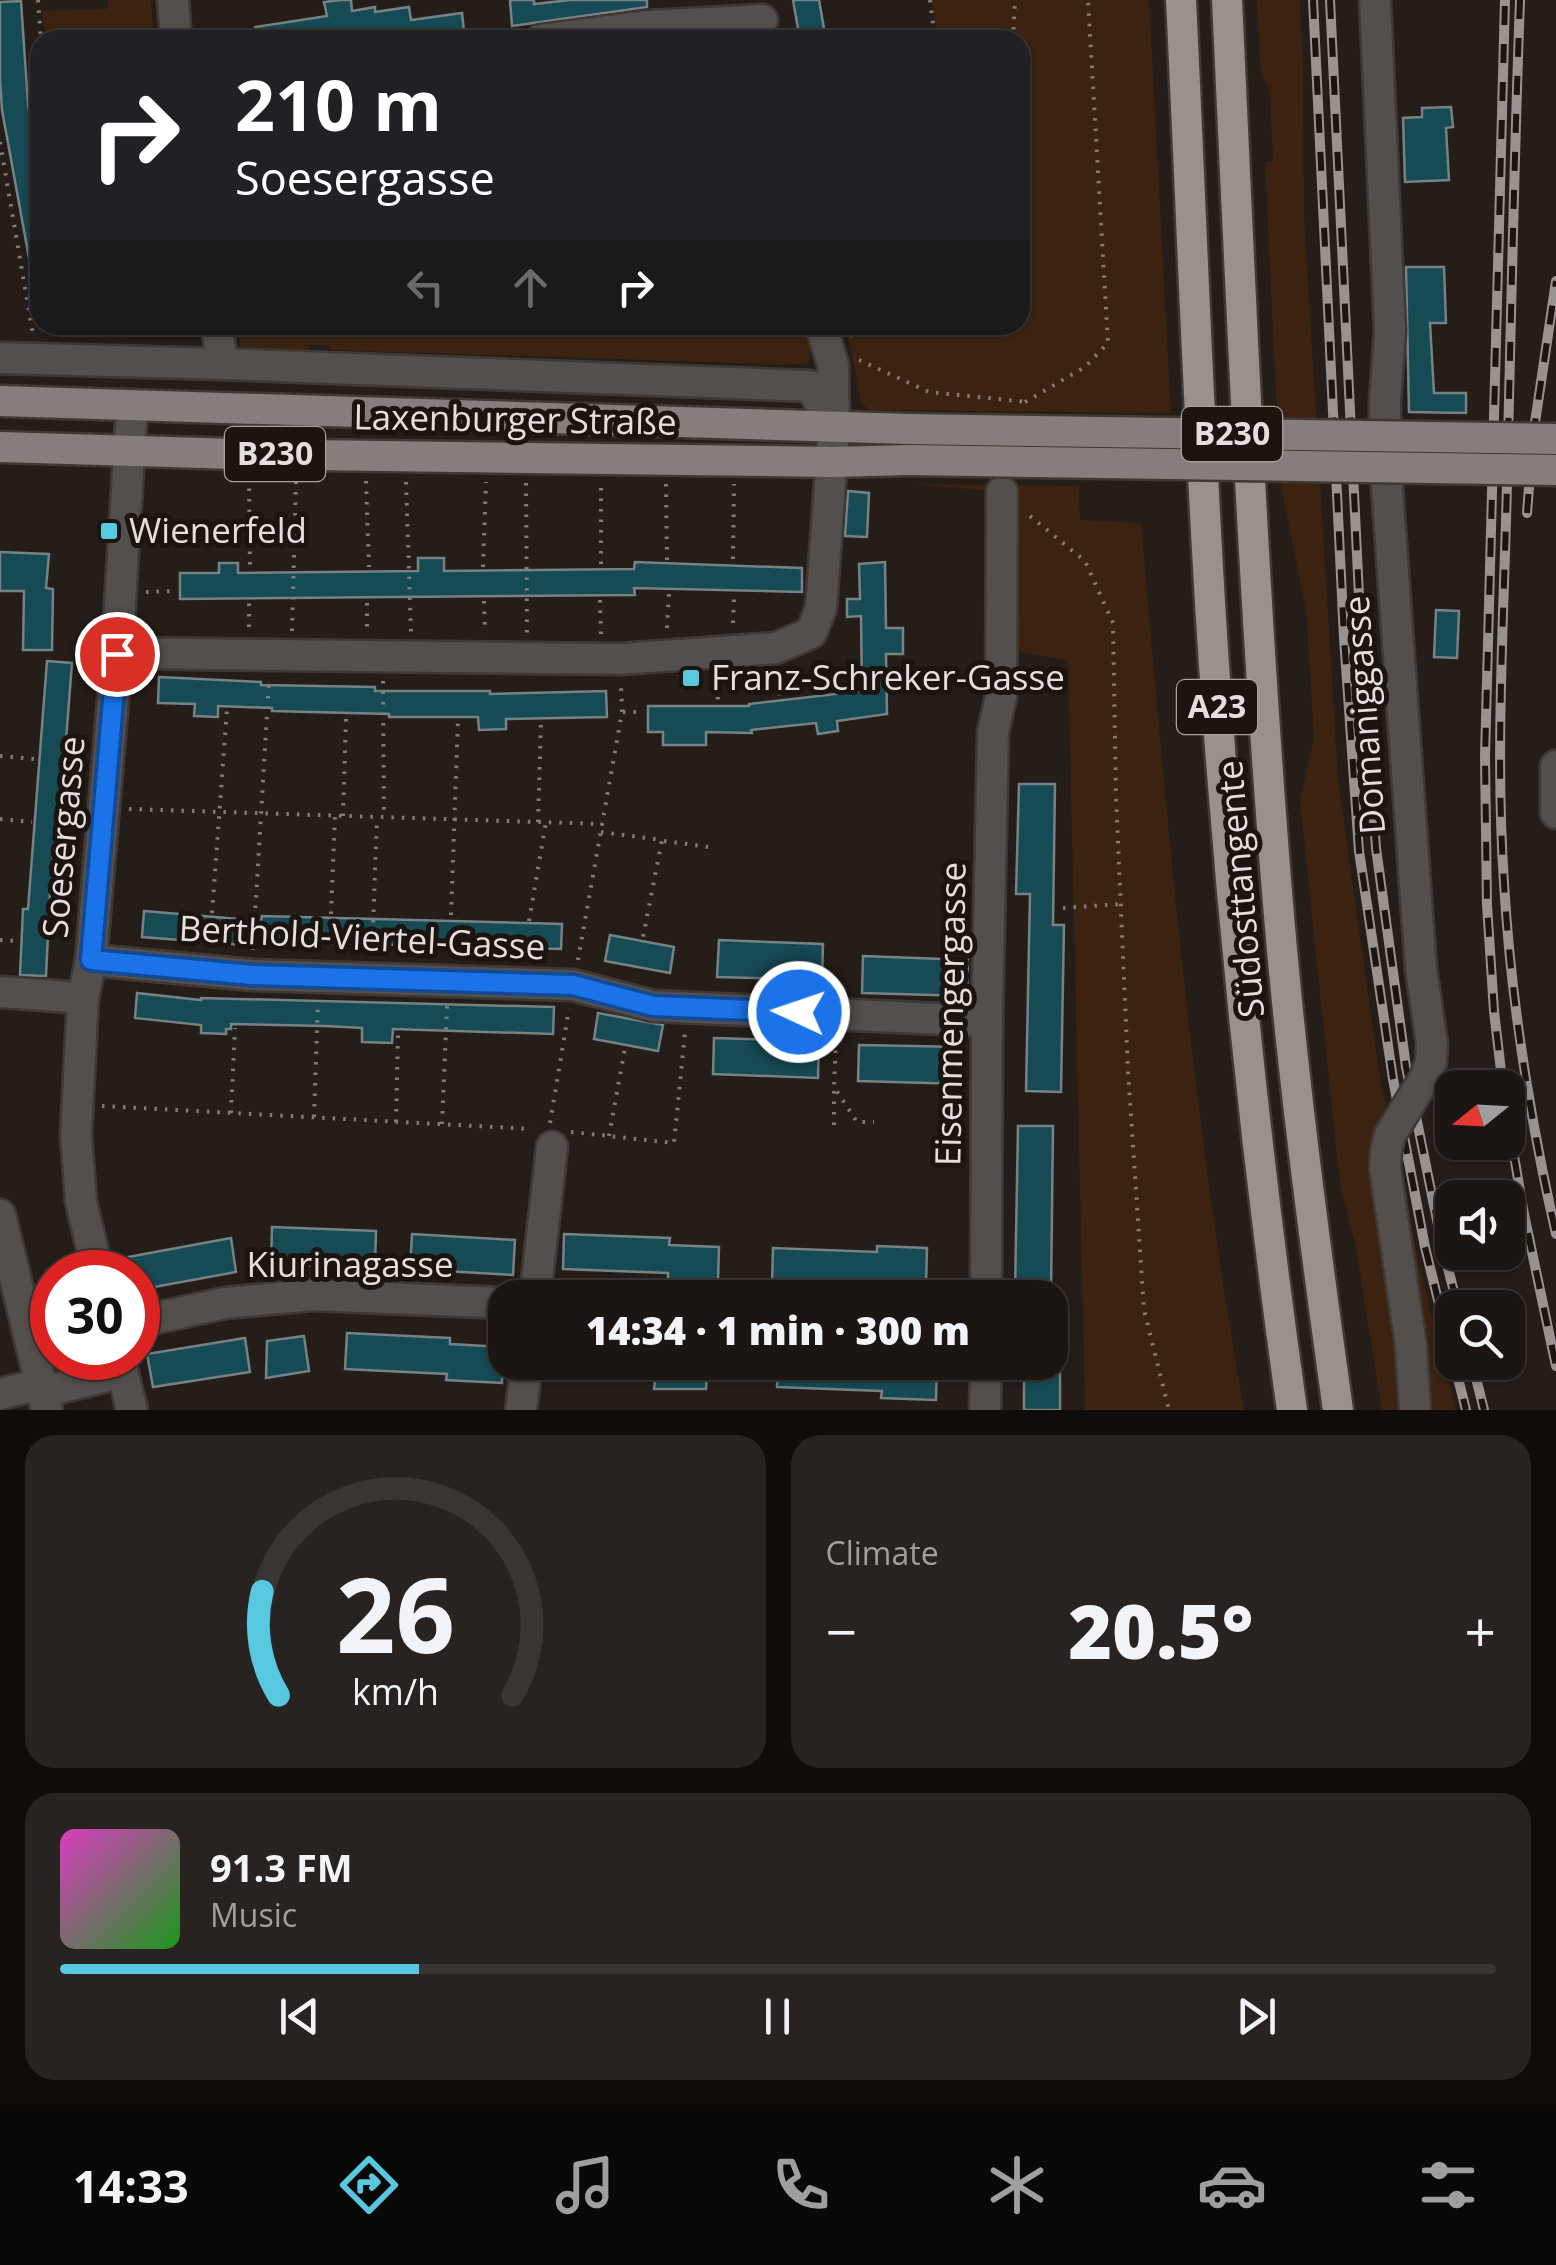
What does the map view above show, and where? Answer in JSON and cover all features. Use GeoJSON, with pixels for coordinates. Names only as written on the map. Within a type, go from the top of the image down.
{"type":"FeatureCollection","features":[{"type":"Feature","properties":{"kind":"highway","name":"Südosttangente"},"geometry":{"type":"LineString","coordinates":[[1182,0],[1214,664],[1232,899],[1254,1120],[1292,1410]]}},
{"type":"Feature","properties":{"kind":"highway","name":"Südosttangente"},"geometry":{"type":"LineString","coordinates":[[1227,0],[1259,659],[1277,895],[1299,1113],[1338,1410]]}},
{"type":"Feature","properties":{"kind":"main road","name":"Laxenburger Straße"},"geometry":{"type":"LineString","coordinates":[[0,400],[909,429],[1556,438]]}},
{"type":"Feature","properties":{"kind":"main road","name":"Laxenburger Straße"},"geometry":{"type":"LineString","coordinates":[[0,447],[130,452],[1556,470]]}},
{"type":"Feature","properties":{"kind":"street"},"geometry":{"type":"LineString","coordinates":[[174,0],[176,30]]}},
{"type":"Feature","properties":{"kind":"street","name":"Domaniggasse"},"geometry":{"type":"LineString","coordinates":[[1375,0],[1390,331],[1385,400],[1386,489],[1421,968],[1432,1044],[1425,1078],[1390,1134],[1385,1168],[1411,1346],[1415,1410]]}},
{"type":"Feature","properties":{"kind":"street"},"geometry":{"type":"LineString","coordinates":[[619,30],[763,20]]}},
{"type":"Feature","properties":{"kind":"street"},"geometry":{"type":"LineString","coordinates":[[218,335],[222,364]]}},
{"type":"Feature","properties":{"kind":"street"},"geometry":{"type":"LineString","coordinates":[[117,654],[611,659],[776,648],[811,633],[821,608],[832,462],[830,337]]}},
{"type":"Feature","properties":{"kind":"street","name":"Laxenburger Straße"},"geometry":{"type":"LineString","coordinates":[[0,358],[810,386],[834,427]]}},
{"type":"Feature","properties":{"kind":"street","name":"Soesergasse"},"geometry":{"type":"LineString","coordinates":[[93,1250],[81,1202],[76,1134],[82,998],[91,960],[117,654],[132,405]]}},
{"type":"Feature","properties":{"kind":"street","name":"Eisenmengergasse"},"geometry":{"type":"LineString","coordinates":[[986,1280],[986,1020],[993,732],[1000,698],[1002,492]]}},
{"type":"Feature","properties":{"kind":"street"},"geometry":{"type":"LineString","coordinates":[[1556,766],[1556,812]]}},
{"type":"Feature","properties":{"kind":"street","name":"Berthold-Viertel-Gasse"},"geometry":{"type":"LineString","coordinates":[[91,960],[252,975],[573,985],[653,1006],[986,1020]]}},
{"type":"Feature","properties":{"kind":"street"},"geometry":{"type":"LineString","coordinates":[[0,992],[82,998]]}},
{"type":"Feature","properties":{"kind":"street"},"geometry":{"type":"LineString","coordinates":[[537,1280],[550,1138]]}},
{"type":"Feature","properties":{"kind":"street"},"geometry":{"type":"LineString","coordinates":[[0,1215],[44,1395]]}},
{"type":"Feature","properties":{"kind":"street","name":"Kiurinagasse"},"geometry":{"type":"LineString","coordinates":[[160,1317],[225,1304],[314,1295],[488,1302]]}},
{"type":"Feature","properties":{"kind":"street"},"geometry":{"type":"LineString","coordinates":[[0,1394],[44,1395],[82,1380]]}},
{"type":"Feature","properties":{"kind":"street"},"geometry":{"type":"LineString","coordinates":[[125,1380],[132,1410]]}},
{"type":"Feature","properties":{"kind":"street"},"geometry":{"type":"LineString","coordinates":[[522,1410],[525,1380]]}},
{"type":"Feature","properties":{"kind":"street"},"geometry":{"type":"LineString","coordinates":[[985,1410],[986,1380]]}},
{"type":"Feature","properties":{"kind":"path"},"geometry":{"type":"LineString","coordinates":[[38,0],[41,30]]}},
{"type":"Feature","properties":{"kind":"path"},"geometry":{"type":"LineString","coordinates":[[930,0],[933,30]]}},
{"type":"Feature","properties":{"kind":"path"},"geometry":{"type":"LineString","coordinates":[[1013,30],[1016,0]]}},
{"type":"Feature","properties":{"kind":"path"},"geometry":{"type":"LineString","coordinates":[[1025,402],[1085,367],[1108,343],[1088,0]]}},
{"type":"Feature","properties":{"kind":"path"},"geometry":{"type":"LineString","coordinates":[[0,142],[30,318]]}},
{"type":"Feature","properties":{"kind":"path"},"geometry":{"type":"LineString","coordinates":[[33,335],[37,359]]}},
{"type":"Feature","properties":{"kind":"path"},"geometry":{"type":"LineString","coordinates":[[830,337],[930,392],[1044,404]]}},
{"type":"Feature","properties":{"kind":"path"},"geometry":{"type":"LineString","coordinates":[[249,472],[250,568]]}},
{"type":"Feature","properties":{"kind":"path"},"geometry":{"type":"LineString","coordinates":[[252,975],[260,813],[281,655],[296,473]]}},
{"type":"Feature","properties":{"kind":"path"},"geometry":{"type":"LineString","coordinates":[[366,474],[369,567]]}},
{"type":"Feature","properties":{"kind":"path"},"geometry":{"type":"LineString","coordinates":[[371,978],[381,817],[397,657],[406,476]]}},
{"type":"Feature","properties":{"kind":"path"},"geometry":{"type":"LineString","coordinates":[[483,567],[486,477]]}},
{"type":"Feature","properties":{"kind":"path"},"geometry":{"type":"LineString","coordinates":[[526,478],[527,658]]}},
{"type":"Feature","properties":{"kind":"path"},"geometry":{"type":"LineString","coordinates":[[601,480],[601,564]]}},
{"type":"Feature","properties":{"kind":"path"},"geometry":{"type":"LineString","coordinates":[[666,482],[668,560]]}},
{"type":"Feature","properties":{"kind":"path"},"geometry":{"type":"LineString","coordinates":[[733,559],[734,483]]}},
{"type":"Feature","properties":{"kind":"path"},"geometry":{"type":"LineString","coordinates":[[1002,492],[1084,560],[1113,623],[1128,1071],[1144,1310],[1169,1410]]}},
{"type":"Feature","properties":{"kind":"path"},"geometry":{"type":"LineString","coordinates":[[666,656],[669,593]]}},
{"type":"Feature","properties":{"kind":"path"},"geometry":{"type":"LineString","coordinates":[[550,1138],[622,712],[600,600]]}},
{"type":"Feature","properties":{"kind":"path"},"geometry":{"type":"LineString","coordinates":[[212,913],[227,709]]}},
{"type":"Feature","properties":{"kind":"path"},"geometry":{"type":"LineString","coordinates":[[622,712],[643,712]]}},
{"type":"Feature","properties":{"kind":"path"},"geometry":{"type":"LineString","coordinates":[[342,816],[346,718]]}},
{"type":"Feature","properties":{"kind":"path"},"geometry":{"type":"LineString","coordinates":[[451,915],[458,719]]}},
{"type":"Feature","properties":{"kind":"path"},"geometry":{"type":"LineString","coordinates":[[538,822],[540,722]]}},
{"type":"Feature","properties":{"kind":"path"},"geometry":{"type":"LineString","coordinates":[[0,756],[35,759]]}},
{"type":"Feature","properties":{"kind":"path"},"geometry":{"type":"LineString","coordinates":[[104,808],[602,824]]}},
{"type":"Feature","properties":{"kind":"path"},"geometry":{"type":"LineString","coordinates":[[331,914],[334,816]]}},
{"type":"Feature","properties":{"kind":"path"},"geometry":{"type":"LineString","coordinates":[[0,819],[32,822]]}},
{"type":"Feature","properties":{"kind":"path"},"geometry":{"type":"LineString","coordinates":[[529,921],[546,822]]}},
{"type":"Feature","properties":{"kind":"path"},"geometry":{"type":"LineString","coordinates":[[600,832],[709,847]]}},
{"type":"Feature","properties":{"kind":"path"},"geometry":{"type":"LineString","coordinates":[[643,938],[662,840]]}},
{"type":"Feature","properties":{"kind":"path"},"geometry":{"type":"LineString","coordinates":[[1063,908],[1121,904]]}},
{"type":"Feature","properties":{"kind":"path"},"geometry":{"type":"LineString","coordinates":[[0,940],[18,941]]}},
{"type":"Feature","properties":{"kind":"path"},"geometry":{"type":"LineString","coordinates":[[314,1118],[319,977]]}},
{"type":"Feature","properties":{"kind":"path"},"geometry":{"type":"LineString","coordinates":[[442,1124],[448,981]]}},
{"type":"Feature","properties":{"kind":"path"},"geometry":{"type":"LineString","coordinates":[[78,1105],[442,1124],[550,1138],[610,1136],[674,1144],[687,1007]]}},
{"type":"Feature","properties":{"kind":"path"},"geometry":{"type":"LineString","coordinates":[[834,1125],[837,1014]]}},
{"type":"Feature","properties":{"kind":"path"},"geometry":{"type":"LineString","coordinates":[[231,1113],[235,1028]]}},
{"type":"Feature","properties":{"kind":"path"},"geometry":{"type":"LineString","coordinates":[[396,1122],[398,1033]]}},
{"type":"Feature","properties":{"kind":"path"},"geometry":{"type":"LineString","coordinates":[[610,1136],[625,1048]]}},
{"type":"Feature","properties":{"kind":"path"},"geometry":{"type":"LineString","coordinates":[[834,1087],[857,1122],[874,1122]]}},
{"type":"Feature","properties":{"kind":"shaded area"},"geometry":{"type":"Polygon","coordinates":[[[108,0],[151,0],[153,30],[44,30],[43,11],[107,9],[108,0]]]}},
{"type":"Feature","properties":{"kind":"shaded area"},"geometry":{"type":"Polygon","coordinates":[[[932,0],[1149,0],[1171,413],[869,410],[861,403],[846,335],[1030,335],[1030,30],[936,30],[932,0]]]}},
{"type":"Feature","properties":{"kind":"shaded area"},"geometry":{"type":"Polygon","coordinates":[[[1257,0],[1300,0],[1304,215],[1338,779],[1379,1072],[1435,1327],[1435,1380],[1448,1380],[1456,1410],[1382,1410],[1355,1243],[1340,1185],[1300,801],[1314,738],[1306,610],[1280,481],[1265,162],[1273,161],[1270,93],[1260,67],[1257,0]]]}},
{"type":"Feature","properties":{"kind":"shaded area"},"geometry":{"type":"Polygon","coordinates":[[[239,335],[806,335],[812,348],[807,365],[330,350],[329,345],[309,345],[309,350],[241,347],[239,335]]]}},
{"type":"Feature","properties":{"kind":"shaded area"},"geometry":{"type":"Polygon","coordinates":[[[911,484],[1079,486],[1080,520],[1141,523],[1195,1079],[1244,1410],[1085,1410],[1068,661],[1001,648],[1002,492],[911,484]]]}},
{"type":"Feature","properties":{"kind":"building"},"geometry":{"type":"Polygon","coordinates":[[[351,0],[352,11],[409,7],[411,20],[462,13],[464,30],[255,30],[255,27],[327,16],[324,2],[351,0]]]}},
{"type":"Feature","properties":{"kind":"building"},"geometry":{"type":"Polygon","coordinates":[[[510,0],[534,0],[534,4],[647,0],[647,7],[512,26],[510,0]]]}},
{"type":"Feature","properties":{"kind":"building"},"geometry":{"type":"Polygon","coordinates":[[[793,0],[819,0],[824,30],[798,30],[793,0]]]}},
{"type":"Feature","properties":{"kind":"building"},"geometry":{"type":"Polygon","coordinates":[[[21,1],[30,117],[30,264],[2,110],[0,2],[21,1]]]}},
{"type":"Feature","properties":{"kind":"building"},"geometry":{"type":"Polygon","coordinates":[[[1451,107],[1453,127],[1446,128],[1449,180],[1405,182],[1403,118],[1422,117],[1422,108],[1451,107]]]}},
{"type":"Feature","properties":{"kind":"building"},"geometry":{"type":"Polygon","coordinates":[[[1406,267],[1444,267],[1446,323],[1430,323],[1434,393],[1466,393],[1466,413],[1409,412],[1406,267]]]}},
{"type":"Feature","properties":{"kind":"building"},"geometry":{"type":"Polygon","coordinates":[[[848,491],[869,493],[867,537],[845,536],[848,491]]]}},
{"type":"Feature","properties":{"kind":"building"},"geometry":{"type":"Polygon","coordinates":[[[0,552],[49,554],[46,588],[53,589],[52,650],[23,650],[24,591],[0,591],[0,552]]]}},
{"type":"Feature","properties":{"kind":"building"},"geometry":{"type":"Polygon","coordinates":[[[418,558],[444,558],[444,571],[634,569],[635,562],[802,568],[802,592],[634,588],[635,595],[180,599],[180,573],[219,573],[219,563],[238,563],[238,573],[418,571],[418,558]]]}},
{"type":"Feature","properties":{"kind":"building"},"geometry":{"type":"Polygon","coordinates":[[[885,562],[886,628],[903,628],[903,654],[886,654],[887,714],[837,721],[838,731],[818,734],[816,723],[751,730],[752,733],[706,732],[706,745],[663,745],[663,732],[648,732],[648,706],[749,706],[862,691],[861,616],[847,617],[847,599],[860,599],[859,564],[885,562]]]}},
{"type":"Feature","properties":{"kind":"building"},"geometry":{"type":"Polygon","coordinates":[[[1436,610],[1459,611],[1457,658],[1434,657],[1436,610]]]}},
{"type":"Feature","properties":{"kind":"building"},"geometry":{"type":"Polygon","coordinates":[[[47,661],[72,663],[54,894],[50,894],[46,976],[20,975],[23,909],[28,909],[47,661]]]}},
{"type":"Feature","properties":{"kind":"building"},"geometry":{"type":"Polygon","coordinates":[[[159,677],[261,685],[375,687],[375,691],[606,691],[607,717],[506,719],[506,729],[479,730],[478,717],[389,717],[218,706],[218,717],[194,716],[195,704],[158,703],[159,677]]]}},
{"type":"Feature","properties":{"kind":"building"},"geometry":{"type":"Polygon","coordinates":[[[1019,784],[1055,784],[1053,925],[1064,925],[1061,1092],[1026,1091],[1030,894],[1016,894],[1019,784]]]}},
{"type":"Feature","properties":{"kind":"building"},"geometry":{"type":"Polygon","coordinates":[[[144,911],[261,921],[262,916],[562,924],[561,949],[244,941],[244,945],[142,937],[144,911]]]}},
{"type":"Feature","properties":{"kind":"building"},"geometry":{"type":"Polygon","coordinates":[[[610,935],[674,947],[670,973],[605,961],[610,935]]]}},
{"type":"Feature","properties":{"kind":"building"},"geometry":{"type":"Polygon","coordinates":[[[719,940],[823,944],[822,980],[717,977],[719,940]]]}},
{"type":"Feature","properties":{"kind":"building"},"geometry":{"type":"Polygon","coordinates":[[[863,956],[968,960],[967,996],[862,993],[863,956]]]}},
{"type":"Feature","properties":{"kind":"building"},"geometry":{"type":"Polygon","coordinates":[[[137,993],[201,1000],[554,1007],[553,1034],[393,1029],[392,1043],[362,1042],[362,1028],[325,1026],[231,1024],[226,1034],[201,1033],[201,1025],[135,1018],[137,993]]]}},
{"type":"Feature","properties":{"kind":"building"},"geometry":{"type":"Polygon","coordinates":[[[598,1013],[663,1025],[658,1051],[594,1039],[598,1013]]]}},
{"type":"Feature","properties":{"kind":"building"},"geometry":{"type":"Polygon","coordinates":[[[714,1038],[819,1041],[818,1078],[713,1074],[714,1038]]]}},
{"type":"Feature","properties":{"kind":"building"},"geometry":{"type":"Polygon","coordinates":[[[859,1045],[963,1047],[962,1084],[858,1081],[859,1045]]]}},
{"type":"Feature","properties":{"kind":"building"},"geometry":{"type":"Polygon","coordinates":[[[1018,1126],[1053,1126],[1051,1280],[1015,1280],[1018,1126]]]}},
{"type":"Feature","properties":{"kind":"building"},"geometry":{"type":"Polygon","coordinates":[[[272,1227],[376,1231],[375,1268],[271,1264],[272,1227]]]}},
{"type":"Feature","properties":{"kind":"building"},"geometry":{"type":"Polygon","coordinates":[[[412,1234],[515,1240],[513,1275],[410,1269],[412,1234]]]}},
{"type":"Feature","properties":{"kind":"building"},"geometry":{"type":"Polygon","coordinates":[[[564,1234],[670,1238],[669,1245],[719,1247],[718,1280],[668,1280],[668,1273],[563,1269],[564,1234]]]}},
{"type":"Feature","properties":{"kind":"building"},"geometry":{"type":"Polygon","coordinates":[[[231,1238],[236,1272],[160,1286],[160,1251],[231,1238]]]}},
{"type":"Feature","properties":{"kind":"building"},"geometry":{"type":"Polygon","coordinates":[[[877,1246],[927,1248],[926,1280],[772,1280],[773,1248],[877,1252],[877,1246]]]}},
{"type":"Feature","properties":{"kind":"building"},"geometry":{"type":"Polygon","coordinates":[[[347,1333],[450,1338],[450,1344],[488,1346],[488,1380],[502,1383],[446,1380],[447,1374],[345,1369],[347,1333]]]}},
{"type":"Feature","properties":{"kind":"building"},"geometry":{"type":"Polygon","coordinates":[[[304,1336],[309,1371],[266,1378],[267,1341],[304,1336]]]}},
{"type":"Feature","properties":{"kind":"building"},"geometry":{"type":"Polygon","coordinates":[[[245,1338],[250,1372],[153,1387],[152,1380],[160,1380],[160,1352],[245,1338]]]}},
{"type":"Feature","properties":{"kind":"building"},"geometry":{"type":"Polygon","coordinates":[[[655,1380],[707,1380],[706,1389],[654,1389],[655,1380]]]}},
{"type":"Feature","properties":{"kind":"building"},"geometry":{"type":"Polygon","coordinates":[[[777,1380],[937,1380],[936,1400],[881,1398],[882,1391],[777,1387],[777,1380]]]}},
{"type":"Feature","properties":{"kind":"building"},"geometry":{"type":"Polygon","coordinates":[[[1024,1380],[1060,1380],[1060,1410],[1024,1410],[1024,1380]]]}},
{"type":"Feature","properties":{"kind":"railway"},"geometry":{"type":"LineString","coordinates":[[1313,0],[1344,638],[1359,851],[1393,1079],[1436,1290]]}},
{"type":"Feature","properties":{"kind":"railway"},"geometry":{"type":"LineString","coordinates":[[1330,0],[1361,637],[1376,848],[1406,1067],[1454,1290]]}},
{"type":"Feature","properties":{"kind":"railway"},"geometry":{"type":"LineString","coordinates":[[1501,1070],[1487,905],[1485,757],[1505,0]]}},
{"type":"Feature","properties":{"kind":"railway"},"geometry":{"type":"LineString","coordinates":[[1520,0],[1501,683],[1501,833],[1517,1016],[1556,1234]]}},
{"type":"Feature","properties":{"kind":"railway"},"geometry":{"type":"LineString","coordinates":[[1527,513],[1533,436],[1556,281]]}},
{"type":"Feature","properties":{"kind":"railway"},"geometry":{"type":"LineString","coordinates":[[1515,1160],[1556,1366]]}},
{"type":"Feature","properties":{"kind":"railway"},"geometry":{"type":"LineString","coordinates":[[1458,1380],[1466,1410]]}},
{"type":"Feature","properties":{"kind":"railway"},"geometry":{"type":"LineString","coordinates":[[1476,1380],[1484,1410]]}},
{"type":"Feature","properties":{"kind":"place","name":"Wienerfeld"},"geometry":{"type":"Point","coordinates":[109,531]}},
{"type":"Feature","properties":{"kind":"place","name":"Franz-Schreker-Gasse"},"geometry":{"type":"Point","coordinates":[691,678]}},
{"type":"Feature","properties":{"kind":"route"},"geometry":{"type":"LineString","coordinates":[[117,654],[91,960],[252,975],[573,985],[653,1006],[799,1012]]}}]}
